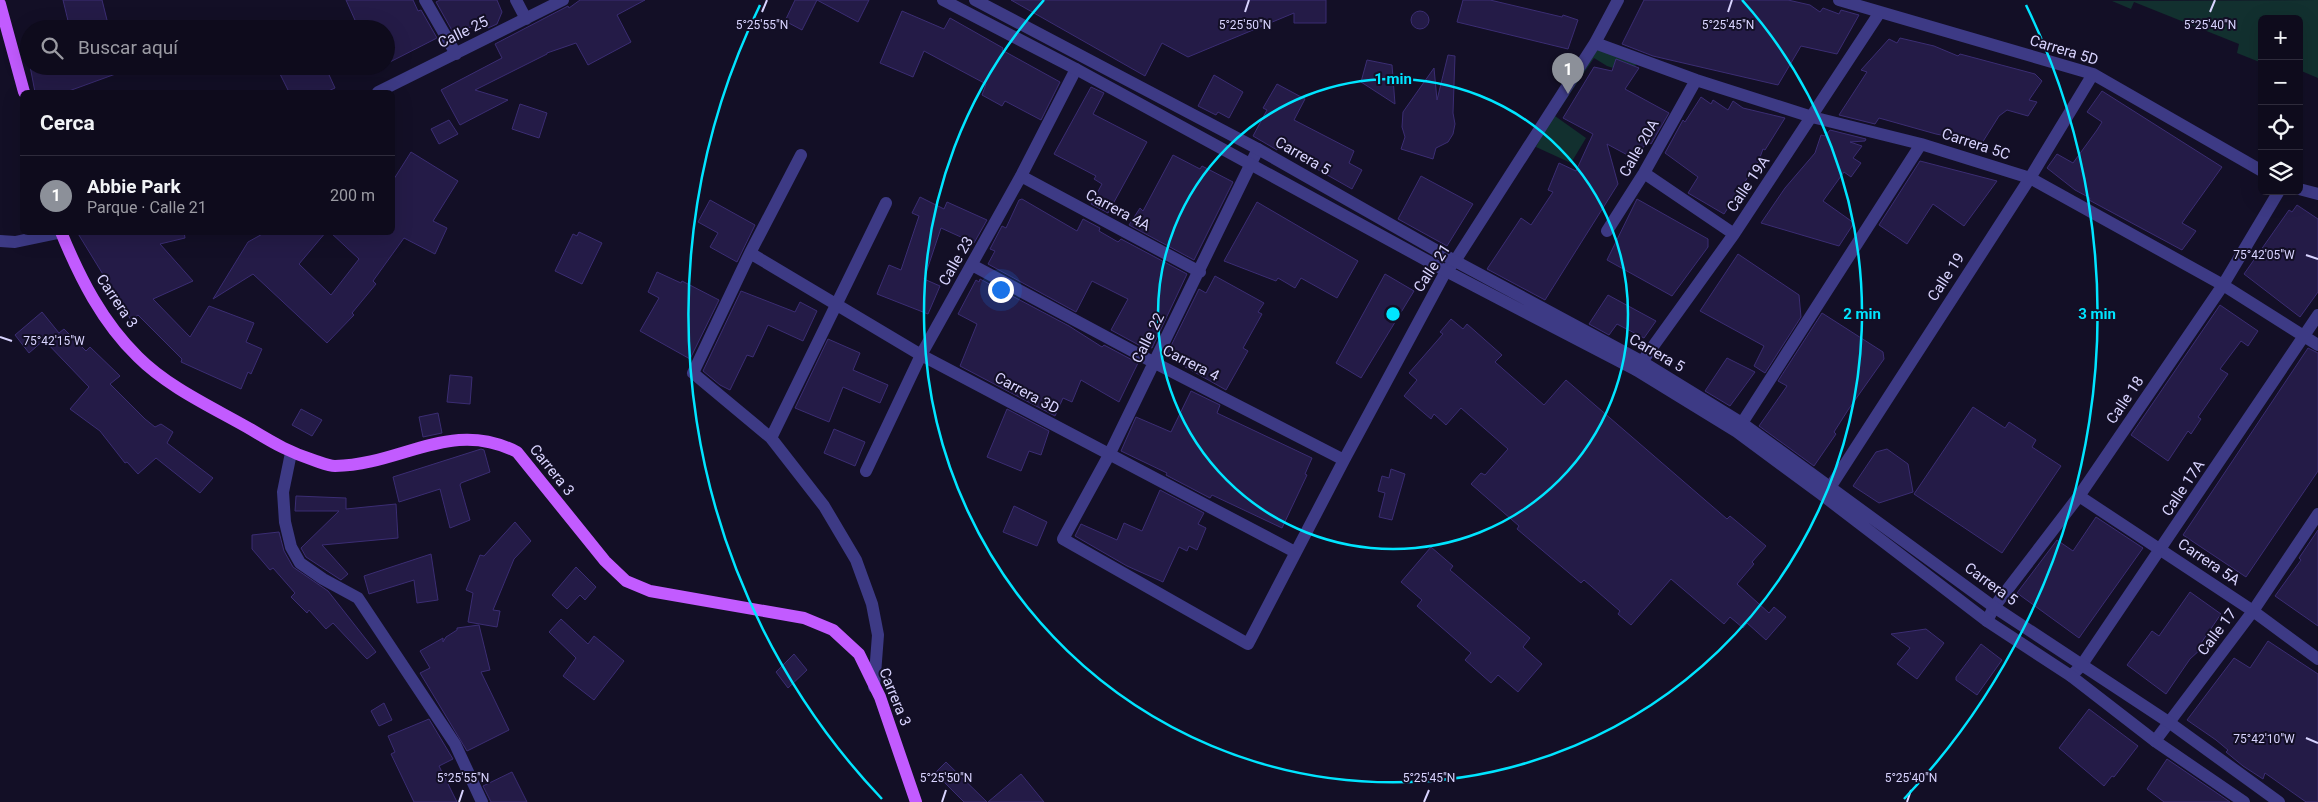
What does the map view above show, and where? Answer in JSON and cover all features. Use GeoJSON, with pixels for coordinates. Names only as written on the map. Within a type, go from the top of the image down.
{"type":"FeatureCollection","features":[{"type":"Feature","properties":{"kind":"main road"},"geometry":{"type":"LineString","coordinates":[[0,4],[23,90]]}},
{"type":"Feature","properties":{"kind":"main road","name":"Carrera 3"},"geometry":{"type":"LineString","coordinates":[[63,235],[87,289],[110,326],[139,358],[169,382],[291,453],[333,466],[376,461],[448,440],[474,438],[499,442],[517,452],[605,561],[626,581],[650,591],[804,618],[832,630],[859,654],[880,697],[916,802]]}},
{"type":"Feature","properties":{"kind":"street"},"geometry":{"type":"LineString","coordinates":[[425,0],[456,54]]}},
{"type":"Feature","properties":{"kind":"street"},"geometry":{"type":"LineString","coordinates":[[516,0],[526,19]]}},
{"type":"Feature","properties":{"kind":"street","name":"Calle 25"},"geometry":{"type":"LineString","coordinates":[[382,90],[563,0]]}},
{"type":"Feature","properties":{"kind":"street","name":"Carrera 5"},"geometry":{"type":"LineString","coordinates":[[943,0],[1076,69],[1446,271],[1638,365],[1826,490],[2081,666],[2170,724],[2280,802]]}},
{"type":"Feature","properties":{"kind":"street","name":"Carrera 5"},"geometry":{"type":"LineString","coordinates":[[975,0],[1258,149],[1742,423],[1987,620],[2071,676],[2155,741],[2244,802]]}},
{"type":"Feature","properties":{"kind":"street","name":"Calle 21"},"geometry":{"type":"LineString","coordinates":[[1248,644],[1295,552],[1446,271],[1455,261],[1595,43],[1618,0]]}},
{"type":"Feature","properties":{"kind":"street","name":"Carrera 5D"},"geometry":{"type":"LineString","coordinates":[[1839,0],[2093,74],[2258,169]]}},
{"type":"Feature","properties":{"kind":"street","name":"Calle 19A"},"geometry":{"type":"LineString","coordinates":[[1638,365],[1734,234],[1880,12]]}},
{"type":"Feature","properties":{"kind":"street","name":"Carrera 5C"},"geometry":{"type":"LineString","coordinates":[[1595,43],[1696,80],[1812,117],[1921,144],[2030,178],[2223,285],[2318,345]]}},
{"type":"Feature","properties":{"kind":"street","name":"Calle 23"},"geometry":{"type":"LineString","coordinates":[[866,471],[921,355],[1022,176],[1076,69]]}},
{"type":"Feature","properties":{"kind":"street","name":"Calle 19"},"geometry":{"type":"LineString","coordinates":[[1826,490],[2030,178],[2093,74]]}},
{"type":"Feature","properties":{"kind":"street","name":"Calle 20A"},"geometry":{"type":"LineString","coordinates":[[1607,231],[1644,173],[1696,80]]}},
{"type":"Feature","properties":{"kind":"street"},"geometry":{"type":"LineString","coordinates":[[1742,423],[1921,144]]}},
{"type":"Feature","properties":{"kind":"street","name":"Calle 22"},"geometry":{"type":"LineString","coordinates":[[1248,644],[1064,539],[1109,455],[1153,362],[1200,272],[1258,149]]}},
{"type":"Feature","properties":{"kind":"street"},"geometry":{"type":"LineString","coordinates":[[800,155],[750,253],[693,373],[771,438],[824,506],[856,560],[872,604],[878,636],[874,687]]}},
{"type":"Feature","properties":{"kind":"street"},"geometry":{"type":"LineString","coordinates":[[1644,173],[1734,234]]}},
{"type":"Feature","properties":{"kind":"street","name":"Carrera 4A"},"geometry":{"type":"LineString","coordinates":[[1022,176],[1200,272]]}},
{"type":"Feature","properties":{"kind":"street"},"geometry":{"type":"LineString","coordinates":[[2303,190],[2318,194]]}},
{"type":"Feature","properties":{"kind":"street","name":"Calle 18"},"geometry":{"type":"LineString","coordinates":[[1987,620],[1994,607],[2079,496],[2223,285],[2277,195]]}},
{"type":"Feature","properties":{"kind":"street"},"geometry":{"type":"LineString","coordinates":[[771,438],[886,203]]}},
{"type":"Feature","properties":{"kind":"street","name":"Carrera 3"},"geometry":{"type":"LineString","coordinates":[[0,241],[15,242],[52,235]]}},
{"type":"Feature","properties":{"kind":"street","name":"Carrera 3D"},"geometry":{"type":"LineString","coordinates":[[750,253],[921,355],[1295,552]]}},
{"type":"Feature","properties":{"kind":"street","name":"Carrera 4"},"geometry":{"type":"LineString","coordinates":[[972,265],[1153,362],[1344,460]]}},
{"type":"Feature","properties":{"kind":"street","name":"Calle 17A"},"geometry":{"type":"LineString","coordinates":[[2071,676],[2081,666],[2318,315]]}},
{"type":"Feature","properties":{"kind":"street"},"geometry":{"type":"LineString","coordinates":[[291,453],[283,492],[285,522],[291,548],[300,563],[323,579],[358,598],[455,744],[482,802]]}},
{"type":"Feature","properties":{"kind":"street","name":"Carrera 5A"},"geometry":{"type":"LineString","coordinates":[[2079,496],[2253,611],[2318,659]]}},
{"type":"Feature","properties":{"kind":"street","name":"Calle 17"},"geometry":{"type":"LineString","coordinates":[[2155,741],[2170,724],[2253,611],[2318,514]]}},
{"type":"Feature","properties":{"kind":"green space"},"geometry":{"type":"Polygon","coordinates":[[[2318,0],[2318,78],[2303,72],[2303,15],[2258,15],[2258,61],[2237,53],[2239,44],[2134,2],[2131,9],[2112,1],[2318,0]]]}},
{"type":"Feature","properties":{"kind":"green space"},"geometry":{"type":"Polygon","coordinates":[[[1598,49],[1637,62],[1632,74],[1607,66],[1594,58],[1555,116],[1586,138],[1571,163],[1536,147],[1552,115],[1598,49]]]}},
{"type":"Feature","properties":{"kind":"building"},"geometry":{"type":"Polygon","coordinates":[[[63,0],[102,0],[107,20],[68,20],[63,0]]]}},
{"type":"Feature","properties":{"kind":"building"},"geometry":{"type":"Polygon","coordinates":[[[346,0],[413,0],[418,11],[421,10],[437,38],[395,59],[395,20],[355,20],[346,0]]]}},
{"type":"Feature","properties":{"kind":"building"},"geometry":{"type":"Polygon","coordinates":[[[440,0],[497,0],[502,12],[497,24],[488,28],[485,21],[454,34],[436,2],[440,0]]]}},
{"type":"Feature","properties":{"kind":"building"},"geometry":{"type":"Polygon","coordinates":[[[580,0],[645,0],[617,15],[631,42],[588,65],[576,43],[547,53],[475,90],[508,100],[460,125],[441,90],[502,58],[495,44],[568,6],[569,8],[580,0]]]}},
{"type":"Feature","properties":{"kind":"building"},"geometry":{"type":"Polygon","coordinates":[[[795,0],[817,0],[802,30],[785,21],[795,0]]]}},
{"type":"Feature","properties":{"kind":"building"},"geometry":{"type":"Polygon","coordinates":[[[817,0],[869,0],[858,22],[817,0]]]}},
{"type":"Feature","properties":{"kind":"building"},"geometry":{"type":"Polygon","coordinates":[[[1011,0],[1326,0],[1326,23],[1294,23],[1294,13],[1188,57],[1162,43],[1145,76],[1011,0]]]}},
{"type":"Feature","properties":{"kind":"building"},"geometry":{"type":"Polygon","coordinates":[[[1463,0],[1490,0],[1562,17],[1563,15],[1578,20],[1568,49],[1457,22],[1463,0]]]}},
{"type":"Feature","properties":{"kind":"building"},"geometry":{"type":"Polygon","coordinates":[[[1644,0],[1788,0],[1810,5],[1820,12],[1823,8],[1839,14],[1841,10],[1859,15],[1837,54],[1801,46],[1778,85],[1653,56],[1622,44],[1644,0]]]}},
{"type":"Feature","properties":{"kind":"building"},"geometry":{"type":"Polygon","coordinates":[[[902,11],[944,29],[950,18],[1003,48],[1002,50],[1060,82],[1041,120],[1005,101],[1002,106],[982,95],[986,84],[924,51],[913,77],[880,63],[902,11]]]}},
{"type":"Feature","properties":{"kind":"building"},"geometry":{"type":"Polygon","coordinates":[[[1420,11],[1426,14],[1429,20],[1426,26],[1420,29],[1414,26],[1411,20],[1414,14],[1420,11]]]}},
{"type":"Feature","properties":{"kind":"building"},"geometry":{"type":"Polygon","coordinates":[[[1900,38],[1934,46],[1958,56],[1960,54],[2035,74],[2042,81],[2029,100],[2037,102],[2028,116],[2007,110],[1999,116],[1982,143],[1936,134],[1879,118],[1875,124],[1839,115],[1867,72],[1861,70],[1889,39],[1897,43],[1900,38]]]}},
{"type":"Feature","properties":{"kind":"building"},"geometry":{"type":"Polygon","coordinates":[[[1448,55],[1455,56],[1453,113],[1455,124],[1453,134],[1448,142],[1436,148],[1433,159],[1401,149],[1405,137],[1402,127],[1403,112],[1434,68],[1437,100],[1448,55]]]}},
{"type":"Feature","properties":{"kind":"building"},"geometry":{"type":"Polygon","coordinates":[[[1616,59],[1639,68],[1625,89],[1669,113],[1651,144],[1648,142],[1635,159],[1607,144],[1618,184],[1545,300],[1487,269],[1521,218],[1531,225],[1553,192],[1548,190],[1559,163],[1576,171],[1593,134],[1563,118],[1594,67],[1612,71],[1616,59]]]}},
{"type":"Feature","properties":{"kind":"building"},"geometry":{"type":"Polygon","coordinates":[[[1367,60],[1392,65],[1395,104],[1361,82],[1367,60]]]}},
{"type":"Feature","properties":{"kind":"building"},"geometry":{"type":"Polygon","coordinates":[[[32,75],[113,75],[72,90],[35,90],[32,75]]]}},
{"type":"Feature","properties":{"kind":"building"},"geometry":{"type":"Polygon","coordinates":[[[280,75],[329,75],[335,88],[330,90],[288,90],[280,75]]]}},
{"type":"Feature","properties":{"kind":"building"},"geometry":{"type":"Polygon","coordinates":[[[1214,75],[1243,92],[1229,118],[1218,112],[1216,115],[1198,106],[1214,75]]]}},
{"type":"Feature","properties":{"kind":"building"},"geometry":{"type":"Polygon","coordinates":[[[1277,84],[1305,99],[1294,120],[1354,151],[1349,163],[1362,170],[1352,189],[1278,147],[1277,150],[1253,136],[1267,110],[1263,108],[1277,84]]]}},
{"type":"Feature","properties":{"kind":"building"},"geometry":{"type":"Polygon","coordinates":[[[1091,87],[1104,93],[1093,114],[1147,142],[1108,213],[1091,204],[1102,184],[1094,179],[1096,176],[1054,154],[1091,87]]]}},
{"type":"Feature","properties":{"kind":"building"},"geometry":{"type":"Polygon","coordinates":[[[2102,91],[2222,167],[2182,223],[2196,231],[2182,250],[2089,200],[2090,198],[2075,190],[2047,168],[2057,154],[2073,163],[2097,130],[2102,122],[2087,112],[2102,91]]]}},
{"type":"Feature","properties":{"kind":"building"},"geometry":{"type":"Polygon","coordinates":[[[1701,97],[1711,104],[1713,100],[1728,110],[1733,101],[1743,108],[1785,118],[1765,150],[1763,149],[1759,160],[1724,214],[1688,193],[1698,177],[1665,153],[1683,120],[1685,122],[1701,97]]]}},
{"type":"Feature","properties":{"kind":"building"},"geometry":{"type":"Polygon","coordinates":[[[520,104],[547,113],[539,138],[512,129],[520,104]]]}},
{"type":"Feature","properties":{"kind":"building"},"geometry":{"type":"Polygon","coordinates":[[[449,120],[458,134],[439,144],[431,129],[449,120]]]}},
{"type":"Feature","properties":{"kind":"building"},"geometry":{"type":"Polygon","coordinates":[[[1830,130],[1866,139],[1865,141],[1850,142],[1862,146],[1853,158],[1861,163],[1851,177],[1844,172],[1823,201],[1854,223],[1839,246],[1761,223],[1785,188],[1815,153],[1821,135],[1825,136],[1830,130]]]}},
{"type":"Feature","properties":{"kind":"building"},"geometry":{"type":"Polygon","coordinates":[[[411,152],[458,181],[433,221],[447,228],[435,254],[404,238],[373,281],[376,284],[352,313],[354,315],[327,343],[253,274],[213,299],[248,242],[261,235],[323,235],[299,264],[331,295],[359,259],[333,235],[395,235],[395,177],[411,152]]]}},
{"type":"Feature","properties":{"kind":"building"},"geometry":{"type":"Polygon","coordinates":[[[1173,155],[1200,169],[1202,166],[1233,182],[1194,260],[1129,225],[1140,208],[1143,211],[1173,155]]]}},
{"type":"Feature","properties":{"kind":"building"},"geometry":{"type":"Polygon","coordinates":[[[1920,161],[1997,181],[1964,226],[1933,204],[1907,244],[1879,225],[1920,161]]]}},
{"type":"Feature","properties":{"kind":"building"},"geometry":{"type":"Polygon","coordinates":[[[1421,176],[1473,204],[1447,246],[1398,219],[1421,176]]]}},
{"type":"Feature","properties":{"kind":"building"},"geometry":{"type":"Polygon","coordinates":[[[920,197],[944,209],[947,202],[987,220],[974,243],[941,228],[924,279],[940,286],[928,314],[877,294],[889,265],[901,270],[919,216],[912,213],[920,197]]]}},
{"type":"Feature","properties":{"kind":"building"},"geometry":{"type":"Polygon","coordinates":[[[1022,199],[1077,231],[1083,219],[1100,228],[1099,231],[1118,242],[1121,239],[1187,274],[1152,348],[1149,347],[1148,350],[1111,330],[1128,299],[1092,281],[1076,312],[988,264],[995,251],[990,249],[1002,226],[1006,228],[1019,200],[1022,199]]]}},
{"type":"Feature","properties":{"kind":"building"},"geometry":{"type":"Polygon","coordinates":[[[1637,199],[1708,239],[1708,247],[1672,296],[1607,260],[1637,199]]]}},
{"type":"Feature","properties":{"kind":"building"},"geometry":{"type":"Polygon","coordinates":[[[710,200],[755,225],[737,262],[710,247],[718,233],[698,222],[710,200]]]}},
{"type":"Feature","properties":{"kind":"building"},"geometry":{"type":"Polygon","coordinates":[[[1257,202],[1358,261],[1337,298],[1301,278],[1295,288],[1278,278],[1276,281],[1224,261],[1257,202]]]}},
{"type":"Feature","properties":{"kind":"building"},"geometry":{"type":"Polygon","coordinates":[[[2297,205],[2318,219],[2318,292],[2300,317],[2244,274],[2289,210],[2292,212],[2297,205]]]}},
{"type":"Feature","properties":{"kind":"building"},"geometry":{"type":"Polygon","coordinates":[[[579,232],[602,243],[582,284],[555,271],[573,234],[577,236],[579,232]]]}},
{"type":"Feature","properties":{"kind":"building"},"geometry":{"type":"Polygon","coordinates":[[[79,235],[184,235],[185,238],[160,244],[193,281],[153,299],[190,337],[209,306],[254,323],[246,342],[262,349],[251,374],[248,372],[241,389],[181,362],[182,359],[138,315],[131,320],[79,235]]]}},
{"type":"Feature","properties":{"kind":"building"},"geometry":{"type":"Polygon","coordinates":[[[1738,254],[1799,295],[1801,317],[1765,373],[1754,366],[1764,346],[1700,311],[1738,254]]]}},
{"type":"Feature","properties":{"kind":"building"},"geometry":{"type":"Polygon","coordinates":[[[657,272],[681,283],[682,281],[719,300],[690,359],[640,331],[659,298],[648,292],[657,272]]]}},
{"type":"Feature","properties":{"kind":"building"},"geometry":{"type":"Polygon","coordinates":[[[1385,274],[1414,291],[1361,378],[1336,363],[1385,274]]]}},
{"type":"Feature","properties":{"kind":"building"},"geometry":{"type":"Polygon","coordinates":[[[1215,276],[1264,303],[1258,312],[1262,314],[1243,348],[1248,351],[1226,390],[1166,356],[1199,289],[1206,293],[1215,276]]]}},
{"type":"Feature","properties":{"kind":"building"},"geometry":{"type":"Polygon","coordinates":[[[980,279],[1069,326],[1102,347],[1104,345],[1138,363],[1119,402],[1081,380],[1072,402],[1063,398],[1055,416],[960,366],[977,324],[958,314],[976,280],[979,282],[980,279]]]}},
{"type":"Feature","properties":{"kind":"building"},"geometry":{"type":"Polygon","coordinates":[[[741,291],[795,312],[800,302],[817,311],[803,341],[768,325],[753,357],[747,355],[730,390],[720,385],[703,371],[741,291]]]}},
{"type":"Feature","properties":{"kind":"building"},"geometry":{"type":"Polygon","coordinates":[[[1608,295],[1656,321],[1644,338],[1617,324],[1609,335],[1589,324],[1608,295]]]}},
{"type":"Feature","properties":{"kind":"building"},"geometry":{"type":"Polygon","coordinates":[[[2220,305],[2258,331],[2248,346],[2241,341],[2220,369],[2228,374],[2198,417],[2201,419],[2191,434],[2188,431],[2168,461],[2131,435],[2220,305]]]}},
{"type":"Feature","properties":{"kind":"building"},"geometry":{"type":"Polygon","coordinates":[[[42,312],[59,333],[64,329],[86,351],[90,347],[120,376],[110,384],[145,419],[155,427],[161,424],[173,432],[167,443],[213,478],[200,493],[156,458],[138,474],[127,462],[125,463],[100,431],[70,409],[89,387],[44,340],[29,353],[15,335],[42,312]]]}},
{"type":"Feature","properties":{"kind":"building"},"geometry":{"type":"Polygon","coordinates":[[[1822,313],[1883,352],[1884,359],[1848,410],[1834,432],[1836,434],[1814,466],[1759,426],[1787,386],[1778,381],[1822,313]]]}},
{"type":"Feature","properties":{"kind":"building"},"geometry":{"type":"Polygon","coordinates":[[[1451,319],[1463,329],[1467,324],[1502,355],[1495,362],[1544,405],[1566,380],[1727,519],[1730,516],[1766,546],[1737,584],[1769,613],[1774,607],[1786,617],[1766,640],[1747,623],[1743,628],[1730,617],[1724,624],[1671,579],[1631,625],[1618,614],[1620,611],[1584,580],[1581,583],[1517,529],[1519,526],[1471,484],[1481,473],[1485,475],[1508,449],[1461,408],[1446,425],[1434,414],[1431,419],[1404,396],[1417,380],[1409,373],[1443,334],[1440,332],[1451,319]]]}},
{"type":"Feature","properties":{"kind":"building"},"geometry":{"type":"Polygon","coordinates":[[[828,339],[860,353],[853,370],[888,385],[880,403],[843,387],[829,422],[795,408],[828,339]]]}},
{"type":"Feature","properties":{"kind":"building"},"geometry":{"type":"Polygon","coordinates":[[[2308,348],[2318,353],[2318,471],[2246,577],[2183,535],[2308,348]]]}},
{"type":"Feature","properties":{"kind":"building"},"geometry":{"type":"Polygon","coordinates":[[[1727,358],[1755,372],[1730,406],[1705,391],[1727,358]]]}},
{"type":"Feature","properties":{"kind":"building"},"geometry":{"type":"Polygon","coordinates":[[[450,375],[472,377],[470,404],[447,402],[450,375]]]}},
{"type":"Feature","properties":{"kind":"building"},"geometry":{"type":"Polygon","coordinates":[[[1191,391],[1220,405],[1217,413],[1312,458],[1305,474],[1307,475],[1282,528],[1212,495],[1210,498],[1166,475],[1167,473],[1121,451],[1136,417],[1171,432],[1191,391]]]}},
{"type":"Feature","properties":{"kind":"building"},"geometry":{"type":"Polygon","coordinates":[[[1973,407],[2005,428],[2009,422],[2036,440],[2032,447],[2061,466],[2002,553],[1914,494],[1973,407]]]}},
{"type":"Feature","properties":{"kind":"building"},"geometry":{"type":"Polygon","coordinates":[[[301,409],[322,420],[312,436],[292,425],[301,409]]]}},
{"type":"Feature","properties":{"kind":"building"},"geometry":{"type":"Polygon","coordinates":[[[1007,409],[1049,431],[1041,455],[1029,451],[1021,471],[987,457],[1007,409]]]}},
{"type":"Feature","properties":{"kind":"building"},"geometry":{"type":"Polygon","coordinates":[[[438,413],[442,433],[423,437],[419,417],[438,413]]]}},
{"type":"Feature","properties":{"kind":"building"},"geometry":{"type":"Polygon","coordinates":[[[834,429],[865,442],[855,466],[824,453],[834,429]]]}},
{"type":"Feature","properties":{"kind":"building"},"geometry":{"type":"Polygon","coordinates":[[[481,449],[484,450],[490,472],[460,485],[470,520],[450,528],[440,489],[399,502],[393,477],[481,449]]]}},
{"type":"Feature","properties":{"kind":"building"},"geometry":{"type":"Polygon","coordinates":[[[1887,449],[1908,464],[1913,492],[1879,503],[1853,486],[1876,452],[1887,449]]]}},
{"type":"Feature","properties":{"kind":"building"},"geometry":{"type":"Polygon","coordinates":[[[1391,469],[1405,474],[1392,520],[1379,517],[1385,493],[1378,491],[1382,476],[1389,478],[1391,469]]]}},
{"type":"Feature","properties":{"kind":"building"},"geometry":{"type":"Polygon","coordinates":[[[1160,490],[1204,513],[1198,524],[1206,528],[1197,550],[1189,546],[1187,551],[1179,547],[1163,582],[1127,566],[1075,536],[1081,524],[1117,540],[1124,523],[1142,531],[1160,490]]]}},
{"type":"Feature","properties":{"kind":"building"},"geometry":{"type":"Polygon","coordinates":[[[296,496],[346,498],[346,509],[396,504],[398,538],[322,545],[348,574],[341,580],[306,557],[301,548],[339,511],[295,511],[296,496]]]}},
{"type":"Feature","properties":{"kind":"building"},"geometry":{"type":"Polygon","coordinates":[[[1014,506],[1047,522],[1037,546],[1003,532],[1014,506]]]}},
{"type":"Feature","properties":{"kind":"building"},"geometry":{"type":"Polygon","coordinates":[[[2096,517],[2143,548],[2079,638],[2017,593],[2057,540],[2073,551],[2096,517]]]}},
{"type":"Feature","properties":{"kind":"building"},"geometry":{"type":"Polygon","coordinates":[[[515,522],[531,541],[514,559],[493,610],[500,611],[497,627],[468,622],[473,593],[466,590],[480,555],[484,556],[515,522]]]}},
{"type":"Feature","properties":{"kind":"building"},"geometry":{"type":"Polygon","coordinates":[[[2318,530],[2318,626],[2275,596],[2301,560],[2299,558],[2318,530]]]}},
{"type":"Feature","properties":{"kind":"building"},"geometry":{"type":"Polygon","coordinates":[[[279,532],[284,551],[293,567],[328,591],[376,652],[367,659],[333,623],[326,629],[309,610],[307,613],[291,597],[295,593],[273,568],[270,570],[252,549],[252,535],[279,532]]]}},
{"type":"Feature","properties":{"kind":"building"},"geometry":{"type":"Polygon","coordinates":[[[1431,547],[1453,566],[1450,570],[1530,638],[1523,647],[1542,664],[1518,692],[1498,675],[1491,683],[1465,660],[1471,653],[1417,606],[1422,600],[1401,582],[1431,547]]]}},
{"type":"Feature","properties":{"kind":"building"},"geometry":{"type":"Polygon","coordinates":[[[431,554],[438,600],[417,603],[414,580],[369,594],[364,576],[431,554]]]}},
{"type":"Feature","properties":{"kind":"building"},"geometry":{"type":"Polygon","coordinates":[[[576,567],[596,587],[585,600],[580,595],[567,609],[552,595],[576,567]]]}},
{"type":"Feature","properties":{"kind":"building"},"geometry":{"type":"Polygon","coordinates":[[[2190,592],[2221,614],[2199,646],[2202,648],[2190,659],[2166,694],[2127,665],[2152,631],[2159,636],[2190,592]]]}},
{"type":"Feature","properties":{"kind":"building"},"geometry":{"type":"Polygon","coordinates":[[[561,619],[588,644],[594,636],[624,661],[594,700],[563,676],[576,658],[549,632],[561,619]]]}},
{"type":"Feature","properties":{"kind":"building"},"geometry":{"type":"Polygon","coordinates":[[[479,625],[490,670],[481,672],[509,730],[467,751],[420,673],[430,668],[420,651],[443,638],[443,642],[457,628],[479,625]]]}},
{"type":"Feature","properties":{"kind":"building"},"geometry":{"type":"Polygon","coordinates":[[[1926,629],[1944,643],[1917,679],[1897,664],[1910,648],[1891,634],[1926,629]]]}},
{"type":"Feature","properties":{"kind":"building"},"geometry":{"type":"Polygon","coordinates":[[[2268,641],[2318,674],[2318,802],[2306,802],[2265,773],[2263,779],[2243,766],[2226,752],[2228,750],[2216,740],[2187,720],[2234,658],[2250,668],[2268,641]]]}},
{"type":"Feature","properties":{"kind":"building"},"geometry":{"type":"Polygon","coordinates":[[[1981,644],[2002,660],[1977,695],[1956,680],[1956,677],[1981,644]]]}},
{"type":"Feature","properties":{"kind":"building"},"geometry":{"type":"Polygon","coordinates":[[[794,654],[807,670],[788,688],[776,672],[794,654]]]}},
{"type":"Feature","properties":{"kind":"building"},"geometry":{"type":"Polygon","coordinates":[[[384,703],[392,720],[379,726],[371,711],[384,703]]]}},
{"type":"Feature","properties":{"kind":"building"},"geometry":{"type":"Polygon","coordinates":[[[2089,709],[2138,746],[2114,777],[2112,776],[2104,786],[2059,748],[2089,709]]]}},
{"type":"Feature","properties":{"kind":"building"},"geometry":{"type":"Polygon","coordinates":[[[429,719],[453,759],[439,766],[457,802],[414,802],[391,754],[395,752],[388,736],[429,719]]]}},
{"type":"Feature","properties":{"kind":"building"},"geometry":{"type":"Polygon","coordinates":[[[2167,759],[2230,802],[2164,802],[2147,789],[2167,759]]]}},
{"type":"Feature","properties":{"kind":"building"},"geometry":{"type":"Polygon","coordinates":[[[946,762],[987,802],[964,802],[935,773],[946,762]]]}},
{"type":"Feature","properties":{"kind":"building"},"geometry":{"type":"Polygon","coordinates":[[[512,772],[527,802],[491,802],[483,786],[512,772]]]}},
{"type":"Feature","properties":{"kind":"building"},"geometry":{"type":"Polygon","coordinates":[[[1021,774],[1044,802],[988,802],[1021,774]]]}},
{"type":"Feature","properties":{"kind":"place","name":"Abbie Park"},"geometry":{"type":"Point","coordinates":[1568,94]}}]}
